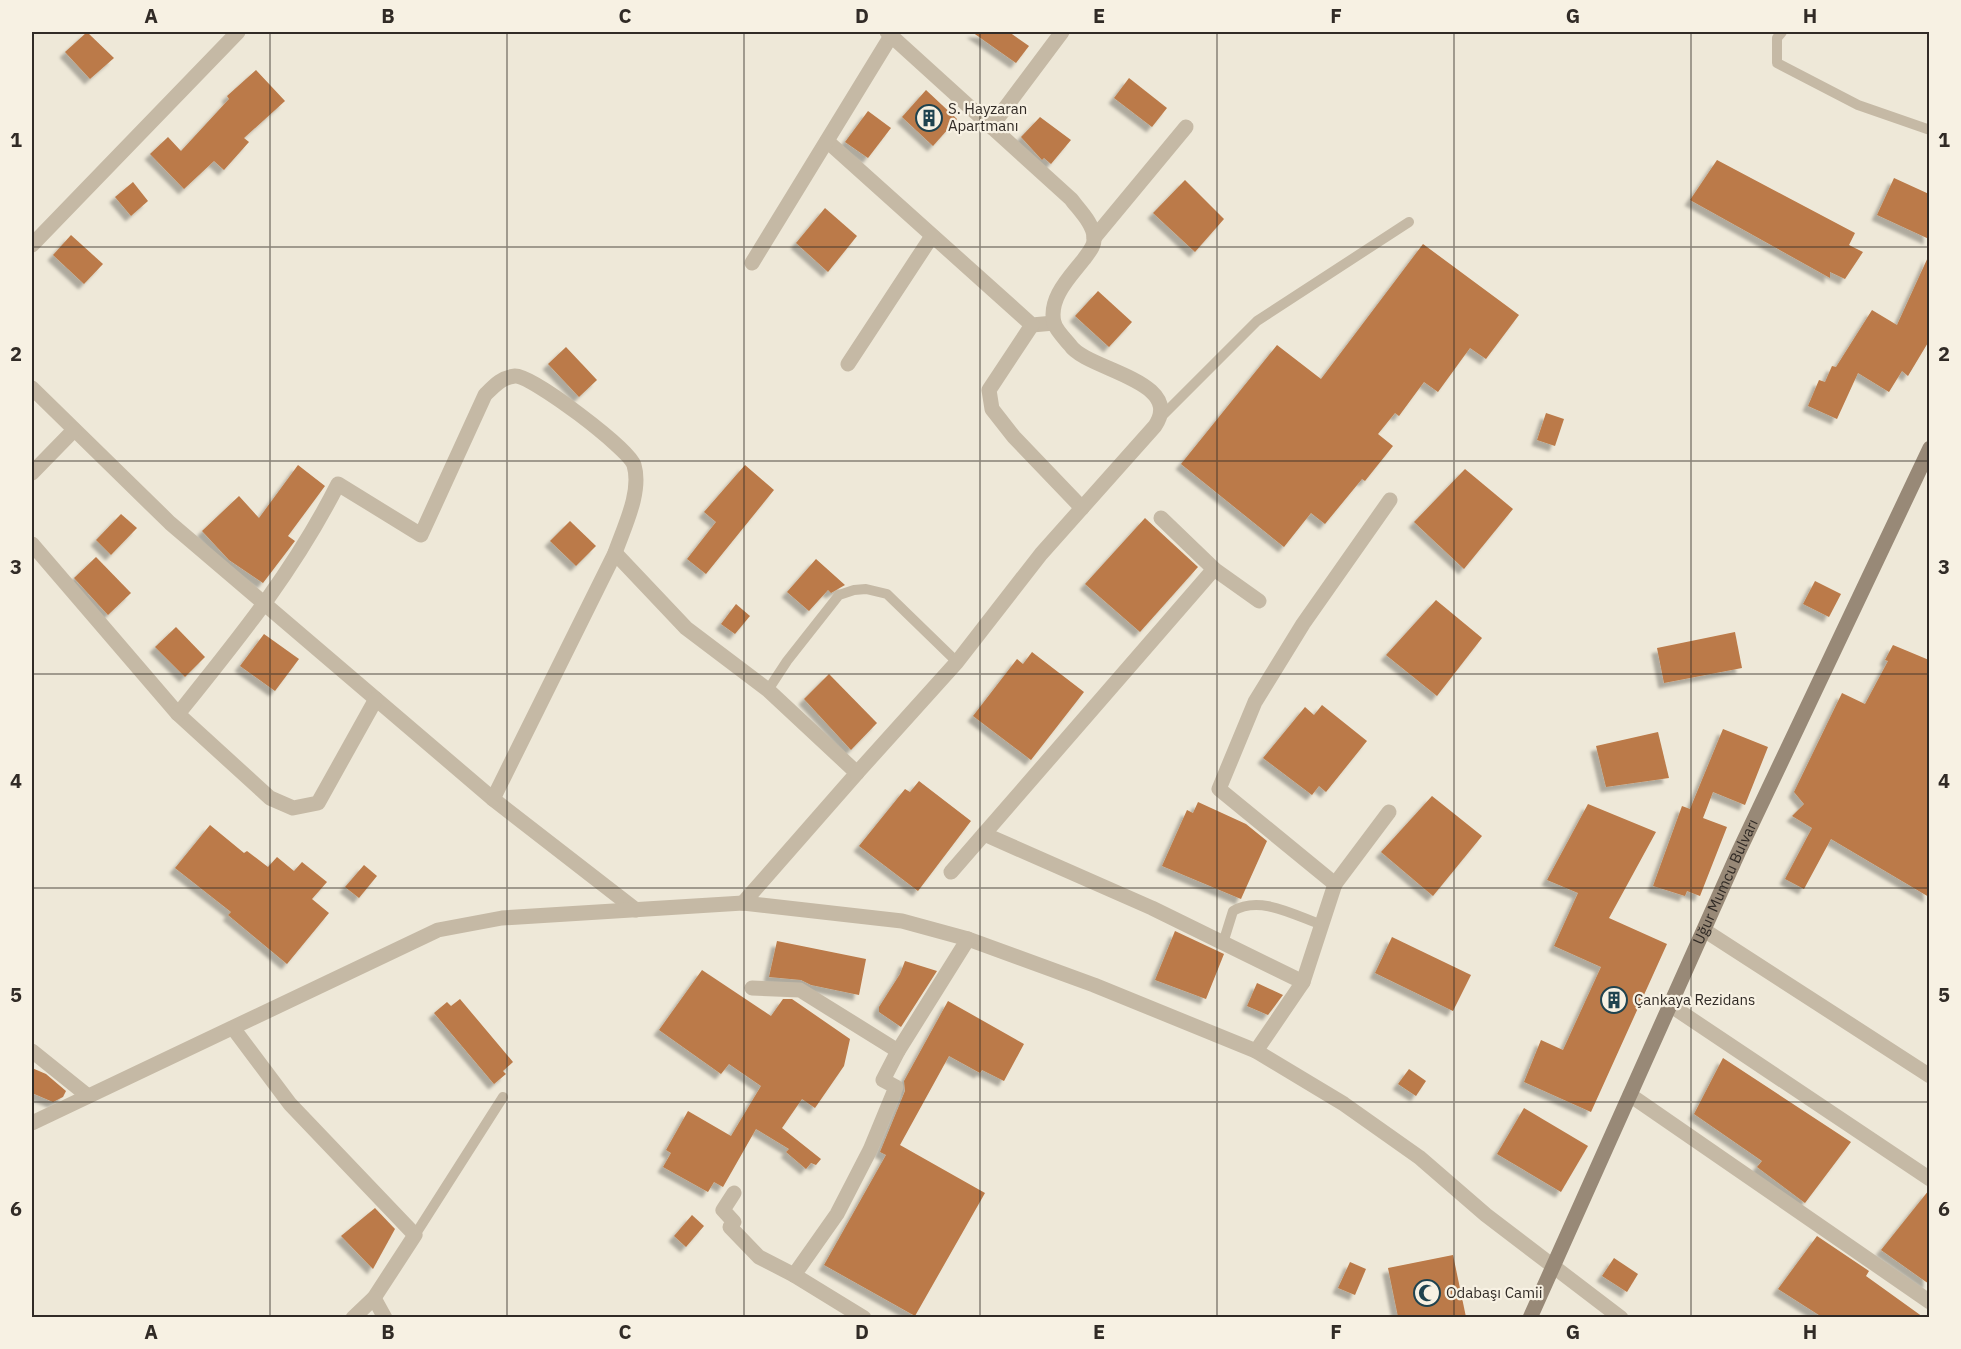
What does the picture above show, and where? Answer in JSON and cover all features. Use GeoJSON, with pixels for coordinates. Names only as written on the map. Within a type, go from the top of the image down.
{"type":"FeatureCollection","features":[{"type":"Feature","properties":{"kind":"street"},"geometry":{"type":"LineString","coordinates":[[32,245],[238,32]]}},
{"type":"Feature","properties":{"kind":"street"},"geometry":{"type":"LineString","coordinates":[[991,127],[1062,32]]}},
{"type":"Feature","properties":{"kind":"street"},"geometry":{"type":"LineString","coordinates":[[752,263],[889,34],[1071,200],[1089,223],[1094,238]]}},
{"type":"Feature","properties":{"kind":"street"},"geometry":{"type":"LineString","coordinates":[[743,903],[957,662],[1041,554],[1160,418],[1158,401],[1148,387],[1072,350],[1054,323],[1056,296],[1091,249],[1094,238],[1186,127]]}},
{"type":"Feature","properties":{"kind":"street"},"geometry":{"type":"LineString","coordinates":[[827,141],[1032,325],[1054,323]]}},
{"type":"Feature","properties":{"kind":"street"},"geometry":{"type":"LineString","coordinates":[[848,364],[932,236]]}},
{"type":"Feature","properties":{"kind":"street"},"geometry":{"type":"LineString","coordinates":[[1032,325],[989,390],[992,409],[1014,437],[1082,508]]}},
{"type":"Feature","properties":{"kind":"street"},"geometry":{"type":"LineString","coordinates":[[178,714],[266,605],[319,521],[338,484],[421,535],[485,395],[502,379],[517,375],[529,379],[566,404],[633,461],[637,476],[629,512],[615,553],[493,799]]}},
{"type":"Feature","properties":{"kind":"street"},"geometry":{"type":"LineString","coordinates":[[32,388],[170,523],[493,799],[636,910]]}},
{"type":"Feature","properties":{"kind":"street"},"geometry":{"type":"LineString","coordinates":[[32,472],[74,430]]}},
{"type":"Feature","properties":{"kind":"street","name":"Uğur Mumcu Bulvarı"},"geometry":{"type":"LineString","coordinates":[[1530,1317],[1704,930],[1929,448]]}},
{"type":"Feature","properties":{"kind":"street"},"geometry":{"type":"LineString","coordinates":[[1335,884],[1219,789],[1255,702],[1303,624],[1390,500]]}},
{"type":"Feature","properties":{"kind":"street"},"geometry":{"type":"LineString","coordinates":[[1161,518],[1214,568],[1259,601]]}},
{"type":"Feature","properties":{"kind":"street"},"geometry":{"type":"LineString","coordinates":[[32,544],[178,714],[270,798],[293,808],[318,803],[376,699]]}},
{"type":"Feature","properties":{"kind":"street"},"geometry":{"type":"LineString","coordinates":[[615,553],[686,628],[768,690],[857,773]]}},
{"type":"Feature","properties":{"kind":"street"},"geometry":{"type":"LineString","coordinates":[[951,872],[1214,568]]}},
{"type":"Feature","properties":{"kind":"street"},"geometry":{"type":"LineString","coordinates":[[1256,1051],[1303,982],[1335,884],[1389,812]]}},
{"type":"Feature","properties":{"kind":"street"},"geometry":{"type":"LineString","coordinates":[[984,834],[1152,908],[1303,982]]}},
{"type":"Feature","properties":{"kind":"street"},"geometry":{"type":"LineString","coordinates":[[32,1123],[438,930],[502,918],[743,903],[902,921],[968,939],[1094,985],[1256,1051],[1344,1104],[1419,1157],[1486,1215],[1621,1317]]}},
{"type":"Feature","properties":{"kind":"street"},"geometry":{"type":"LineString","coordinates":[[1704,930],[1929,1076]]}},
{"type":"Feature","properties":{"kind":"street"},"geometry":{"type":"LineString","coordinates":[[794,1275],[837,1214],[870,1150],[896,1087],[883,1080],[898,1051],[968,939]]}},
{"type":"Feature","properties":{"kind":"street"},"geometry":{"type":"LineString","coordinates":[[752,988],[800,990],[898,1051]]}},
{"type":"Feature","properties":{"kind":"street"},"geometry":{"type":"LineString","coordinates":[[1670,1005],[1929,1179]]}},
{"type":"Feature","properties":{"kind":"street"},"geometry":{"type":"LineString","coordinates":[[233,1028],[290,1104],[415,1235],[374,1298],[353,1317]]}},
{"type":"Feature","properties":{"kind":"street"},"geometry":{"type":"LineString","coordinates":[[32,1051],[88,1096]]}},
{"type":"Feature","properties":{"kind":"street"},"geometry":{"type":"LineString","coordinates":[[1630,1095],[1929,1302]]}},
{"type":"Feature","properties":{"kind":"street"},"geometry":{"type":"LineString","coordinates":[[734,1193],[723,1210],[734,1222],[730,1227],[759,1257],[864,1317]]}},
{"type":"Feature","properties":{"kind":"street"},"geometry":{"type":"LineString","coordinates":[[374,1298],[386,1317]]}},
{"type":"Feature","properties":{"kind":"lane"},"geometry":{"type":"LineString","coordinates":[[1782,32],[1777,38],[1778,63],[1858,105],[1929,130]]}},
{"type":"Feature","properties":{"kind":"lane"},"geometry":{"type":"LineString","coordinates":[[1160,418],[1257,321],[1410,222]]}},
{"type":"Feature","properties":{"kind":"lane"},"geometry":{"type":"LineString","coordinates":[[768,690],[787,661],[839,595],[854,590],[866,589],[887,594],[957,662]]}},
{"type":"Feature","properties":{"kind":"lane"},"geometry":{"type":"LineString","coordinates":[[1223,943],[1233,911],[1243,905],[1259,904],[1322,925]]}},
{"type":"Feature","properties":{"kind":"lane"},"geometry":{"type":"LineString","coordinates":[[415,1235],[502,1096]]}},
{"type":"Feature","properties":{"kind":"building"},"geometry":{"type":"Polygon","coordinates":[[[87,32],[114,58],[90,79],[65,52],[87,32]]]}},
{"type":"Feature","properties":{"kind":"building"},"geometry":{"type":"Polygon","coordinates":[[[972,32],[1009,32],[1029,46],[1016,63],[972,32]]]}},
{"type":"Feature","properties":{"kind":"building"},"geometry":{"type":"Polygon","coordinates":[[[256,70],[285,101],[244,138],[249,142],[224,170],[214,161],[184,189],[150,154],[168,137],[181,151],[229,99],[227,96],[256,70]]]}},
{"type":"Feature","properties":{"kind":"building"},"geometry":{"type":"Polygon","coordinates":[[[1129,78],[1167,108],[1152,127],[1114,98],[1129,78]]]}},
{"type":"Feature","properties":{"kind":"building","name":"S. Hayzaran Apartmanı"},"geometry":{"type":"Polygon","coordinates":[[[926,90],[957,119],[933,146],[902,117],[926,90]]]}},
{"type":"Feature","properties":{"kind":"building"},"geometry":{"type":"Polygon","coordinates":[[[868,111],[891,128],[868,158],[845,142],[868,111]]]}},
{"type":"Feature","properties":{"kind":"building"},"geometry":{"type":"Polygon","coordinates":[[[1040,117],[1071,140],[1051,164],[1044,158],[1042,160],[1021,137],[1040,117]]]}},
{"type":"Feature","properties":{"kind":"building"},"geometry":{"type":"Polygon","coordinates":[[[1717,160],[1855,233],[1849,245],[1863,252],[1845,279],[1830,272],[1830,278],[1690,200],[1717,160]]]}},
{"type":"Feature","properties":{"kind":"building"},"geometry":{"type":"Polygon","coordinates":[[[1894,178],[1929,194],[1929,239],[1877,215],[1894,178]]]}},
{"type":"Feature","properties":{"kind":"building"},"geometry":{"type":"Polygon","coordinates":[[[1185,180],[1224,219],[1195,252],[1153,213],[1185,180]]]}},
{"type":"Feature","properties":{"kind":"building"},"geometry":{"type":"Polygon","coordinates":[[[133,182],[148,201],[131,216],[115,197],[133,182]]]}},
{"type":"Feature","properties":{"kind":"building"},"geometry":{"type":"Polygon","coordinates":[[[825,208],[857,236],[828,272],[796,243],[825,208]]]}},
{"type":"Feature","properties":{"kind":"building"},"geometry":{"type":"Polygon","coordinates":[[[71,235],[103,264],[84,284],[53,255],[71,235]]]}},
{"type":"Feature","properties":{"kind":"building"},"geometry":{"type":"Polygon","coordinates":[[[1423,244],[1519,315],[1486,359],[1470,348],[1438,392],[1424,382],[1399,416],[1395,413],[1378,434],[1393,446],[1365,481],[1362,479],[1325,524],[1311,513],[1284,547],[1181,464],[1277,345],[1321,379],[1423,244]]]}},
{"type":"Feature","properties":{"kind":"building"},"geometry":{"type":"Polygon","coordinates":[[[1929,255],[1929,341],[1908,376],[1902,371],[1889,392],[1858,373],[1837,419],[1808,406],[1819,380],[1825,382],[1832,366],[1836,367],[1872,310],[1897,325],[1929,255]]]}},
{"type":"Feature","properties":{"kind":"building"},"geometry":{"type":"Polygon","coordinates":[[[1098,291],[1132,322],[1109,347],[1075,316],[1098,291]]]}},
{"type":"Feature","properties":{"kind":"building"},"geometry":{"type":"Polygon","coordinates":[[[566,347],[597,380],[579,397],[548,364],[566,347]]]}},
{"type":"Feature","properties":{"kind":"building"},"geometry":{"type":"Polygon","coordinates":[[[1546,413],[1564,419],[1555,446],[1537,440],[1546,413]]]}},
{"type":"Feature","properties":{"kind":"building"},"geometry":{"type":"Polygon","coordinates":[[[298,465],[325,486],[288,536],[295,541],[263,583],[229,560],[202,531],[239,496],[259,518],[298,465]]]}},
{"type":"Feature","properties":{"kind":"building"},"geometry":{"type":"Polygon","coordinates":[[[745,465],[774,490],[706,574],[687,559],[716,522],[704,512],[745,465]]]}},
{"type":"Feature","properties":{"kind":"building"},"geometry":{"type":"Polygon","coordinates":[[[1465,469],[1513,509],[1464,569],[1414,522],[1465,469]]]}},
{"type":"Feature","properties":{"kind":"building"},"geometry":{"type":"Polygon","coordinates":[[[121,514],[137,528],[111,555],[96,540],[121,514]]]}},
{"type":"Feature","properties":{"kind":"building"},"geometry":{"type":"Polygon","coordinates":[[[1145,518],[1198,567],[1140,632],[1085,584],[1145,518]]]}},
{"type":"Feature","properties":{"kind":"building"},"geometry":{"type":"Polygon","coordinates":[[[570,521],[596,546],[576,566],[550,541],[570,521]]]}},
{"type":"Feature","properties":{"kind":"building"},"geometry":{"type":"Polygon","coordinates":[[[96,557],[131,593],[108,615],[74,578],[96,557]]]}},
{"type":"Feature","properties":{"kind":"building"},"geometry":{"type":"Polygon","coordinates":[[[816,559],[845,585],[831,593],[828,590],[809,611],[787,592],[816,559]]]}},
{"type":"Feature","properties":{"kind":"building"},"geometry":{"type":"Polygon","coordinates":[[[1815,581],[1841,594],[1829,617],[1803,604],[1815,581]]]}},
{"type":"Feature","properties":{"kind":"building"},"geometry":{"type":"Polygon","coordinates":[[[1436,600],[1482,638],[1437,696],[1386,655],[1436,600]]]}},
{"type":"Feature","properties":{"kind":"building"},"geometry":{"type":"Polygon","coordinates":[[[736,604],[750,616],[735,634],[721,624],[736,604]]]}},
{"type":"Feature","properties":{"kind":"building"},"geometry":{"type":"Polygon","coordinates":[[[176,627],[205,657],[185,677],[155,647],[176,627]]]}},
{"type":"Feature","properties":{"kind":"building"},"geometry":{"type":"Polygon","coordinates":[[[1735,632],[1742,668],[1664,683],[1657,648],[1735,632]]]}},
{"type":"Feature","properties":{"kind":"building"},"geometry":{"type":"Polygon","coordinates":[[[264,634],[299,659],[275,691],[240,666],[264,634]]]}},
{"type":"Feature","properties":{"kind":"building"},"geometry":{"type":"Polygon","coordinates":[[[1893,645],[1929,660],[1929,897],[1831,839],[1804,889],[1785,879],[1812,828],[1792,816],[1804,804],[1794,792],[1842,693],[1865,704],[1888,661],[1885,660],[1893,645]]]}},
{"type":"Feature","properties":{"kind":"building"},"geometry":{"type":"Polygon","coordinates":[[[1032,652],[1084,692],[1031,760],[973,716],[1017,659],[1023,664],[1032,652]]]}},
{"type":"Feature","properties":{"kind":"building"},"geometry":{"type":"Polygon","coordinates":[[[829,674],[877,723],[851,750],[804,699],[829,674]]]}},
{"type":"Feature","properties":{"kind":"building"},"geometry":{"type":"Polygon","coordinates":[[[1322,705],[1367,741],[1326,792],[1319,786],[1312,795],[1263,758],[1305,707],[1314,715],[1322,705]]]}},
{"type":"Feature","properties":{"kind":"building"},"geometry":{"type":"Polygon","coordinates":[[[1723,729],[1768,747],[1745,805],[1713,792],[1703,818],[1727,827],[1700,896],[1687,891],[1685,896],[1653,886],[1682,806],[1690,809],[1723,729]]]}},
{"type":"Feature","properties":{"kind":"building"},"geometry":{"type":"Polygon","coordinates":[[[1658,732],[1669,778],[1606,787],[1596,746],[1658,732]]]}},
{"type":"Feature","properties":{"kind":"building"},"geometry":{"type":"Polygon","coordinates":[[[919,781],[971,821],[918,891],[859,846],[905,789],[910,792],[919,781]]]}},
{"type":"Feature","properties":{"kind":"building"},"geometry":{"type":"Polygon","coordinates":[[[1432,796],[1482,836],[1433,896],[1381,852],[1432,796]]]}},
{"type":"Feature","properties":{"kind":"building"},"geometry":{"type":"Polygon","coordinates":[[[1198,802],[1246,824],[1267,841],[1241,899],[1162,866],[1187,810],[1193,813],[1198,802]]]}},
{"type":"Feature","properties":{"kind":"building","name":"Çankaya Rezidans"},"geometry":{"type":"Polygon","coordinates":[[[1588,804],[1656,832],[1609,918],[1667,944],[1591,1112],[1524,1082],[1541,1040],[1563,1050],[1601,967],[1554,946],[1578,893],[1547,880],[1588,804]]]}},
{"type":"Feature","properties":{"kind":"building"},"geometry":{"type":"Polygon","coordinates":[[[210,825],[244,853],[247,851],[268,867],[277,857],[294,871],[302,862],[327,882],[312,899],[329,913],[287,964],[228,915],[231,912],[175,868],[210,825]]]}},
{"type":"Feature","properties":{"kind":"building"},"geometry":{"type":"Polygon","coordinates":[[[364,865],[377,876],[359,898],[345,887],[364,865]]]}},
{"type":"Feature","properties":{"kind":"building"},"geometry":{"type":"Polygon","coordinates":[[[1175,931],[1224,954],[1206,999],[1155,980],[1175,931]]]}},
{"type":"Feature","properties":{"kind":"building"},"geometry":{"type":"Polygon","coordinates":[[[1392,937],[1471,975],[1453,1011],[1375,973],[1392,937]]]}},
{"type":"Feature","properties":{"kind":"building"},"geometry":{"type":"Polygon","coordinates":[[[777,941],[866,959],[859,995],[811,985],[801,980],[769,977],[777,941]]]}},
{"type":"Feature","properties":{"kind":"building"},"geometry":{"type":"Polygon","coordinates":[[[905,961],[937,971],[901,1027],[879,1012],[879,1007],[900,974],[905,961]]]}},
{"type":"Feature","properties":{"kind":"building"},"geometry":{"type":"Polygon","coordinates":[[[702,970],[771,1016],[783,999],[792,999],[850,1039],[844,1066],[815,1108],[802,1099],[782,1128],[821,1159],[816,1165],[811,1163],[806,1169],[786,1152],[789,1149],[756,1129],[723,1187],[714,1182],[708,1192],[663,1167],[671,1153],[666,1150],[688,1111],[731,1136],[761,1086],[729,1064],[721,1074],[659,1030],[702,970]]]}},
{"type":"Feature","properties":{"kind":"building"},"geometry":{"type":"Polygon","coordinates":[[[1257,983],[1283,995],[1268,1015],[1247,1006],[1257,983]]]}},
{"type":"Feature","properties":{"kind":"building"},"geometry":{"type":"Polygon","coordinates":[[[460,999],[513,1062],[503,1071],[506,1074],[494,1084],[434,1013],[447,1002],[451,1006],[460,999]]]}},
{"type":"Feature","properties":{"kind":"building"},"geometry":{"type":"Polygon","coordinates":[[[948,1001],[1024,1044],[1004,1081],[982,1070],[980,1073],[949,1056],[900,1145],[985,1193],[915,1316],[824,1265],[886,1155],[880,1152],[905,1091],[904,1081],[948,1001]]]}},
{"type":"Feature","properties":{"kind":"building"},"geometry":{"type":"Polygon","coordinates":[[[1723,1058],[1851,1142],[1805,1203],[1757,1167],[1762,1161],[1694,1114],[1723,1058]]]}},
{"type":"Feature","properties":{"kind":"building"},"geometry":{"type":"Polygon","coordinates":[[[32,1068],[46,1074],[66,1091],[63,1097],[53,1102],[32,1093],[32,1068]]]}},
{"type":"Feature","properties":{"kind":"building"},"geometry":{"type":"Polygon","coordinates":[[[1409,1069],[1426,1081],[1416,1096],[1398,1084],[1409,1069]]]}},
{"type":"Feature","properties":{"kind":"building"},"geometry":{"type":"Polygon","coordinates":[[[1524,1108],[1588,1146],[1561,1192],[1497,1154],[1524,1108]]]}},
{"type":"Feature","properties":{"kind":"building"},"geometry":{"type":"Polygon","coordinates":[[[1929,1190],[1929,1284],[1881,1250],[1929,1190]]]}},
{"type":"Feature","properties":{"kind":"building"},"geometry":{"type":"Polygon","coordinates":[[[375,1208],[395,1229],[373,1269],[341,1236],[375,1208]]]}},
{"type":"Feature","properties":{"kind":"building"},"geometry":{"type":"Polygon","coordinates":[[[692,1215],[704,1226],[686,1247],[674,1236],[692,1215]]]}},
{"type":"Feature","properties":{"kind":"building"},"geometry":{"type":"Polygon","coordinates":[[[1817,1236],[1869,1271],[1866,1276],[1923,1317],[1822,1317],[1778,1289],[1817,1236]]]}},
{"type":"Feature","properties":{"kind":"building","name":"Odabaşı Camii"},"geometry":{"type":"Polygon","coordinates":[[[1453,1255],[1466,1317],[1398,1317],[1388,1268],[1453,1255]]]}},
{"type":"Feature","properties":{"kind":"building"},"geometry":{"type":"Polygon","coordinates":[[[1614,1258],[1638,1274],[1627,1292],[1602,1276],[1614,1258]]]}},
{"type":"Feature","properties":{"kind":"building"},"geometry":{"type":"Polygon","coordinates":[[[1350,1262],[1366,1269],[1355,1295],[1338,1288],[1350,1262]]]}},
{"type":"Feature","properties":{"kind":"place","name":"S. Hayzaran Apartmanı"},"geometry":{"type":"Point","coordinates":[929,118]}},
{"type":"Feature","properties":{"kind":"place","name":"Çankaya Rezidans"},"geometry":{"type":"Point","coordinates":[1614,1000]}},
{"type":"Feature","properties":{"kind":"place","name":"Odabaşı Camii"},"geometry":{"type":"Point","coordinates":[1427,1293]}}]}
